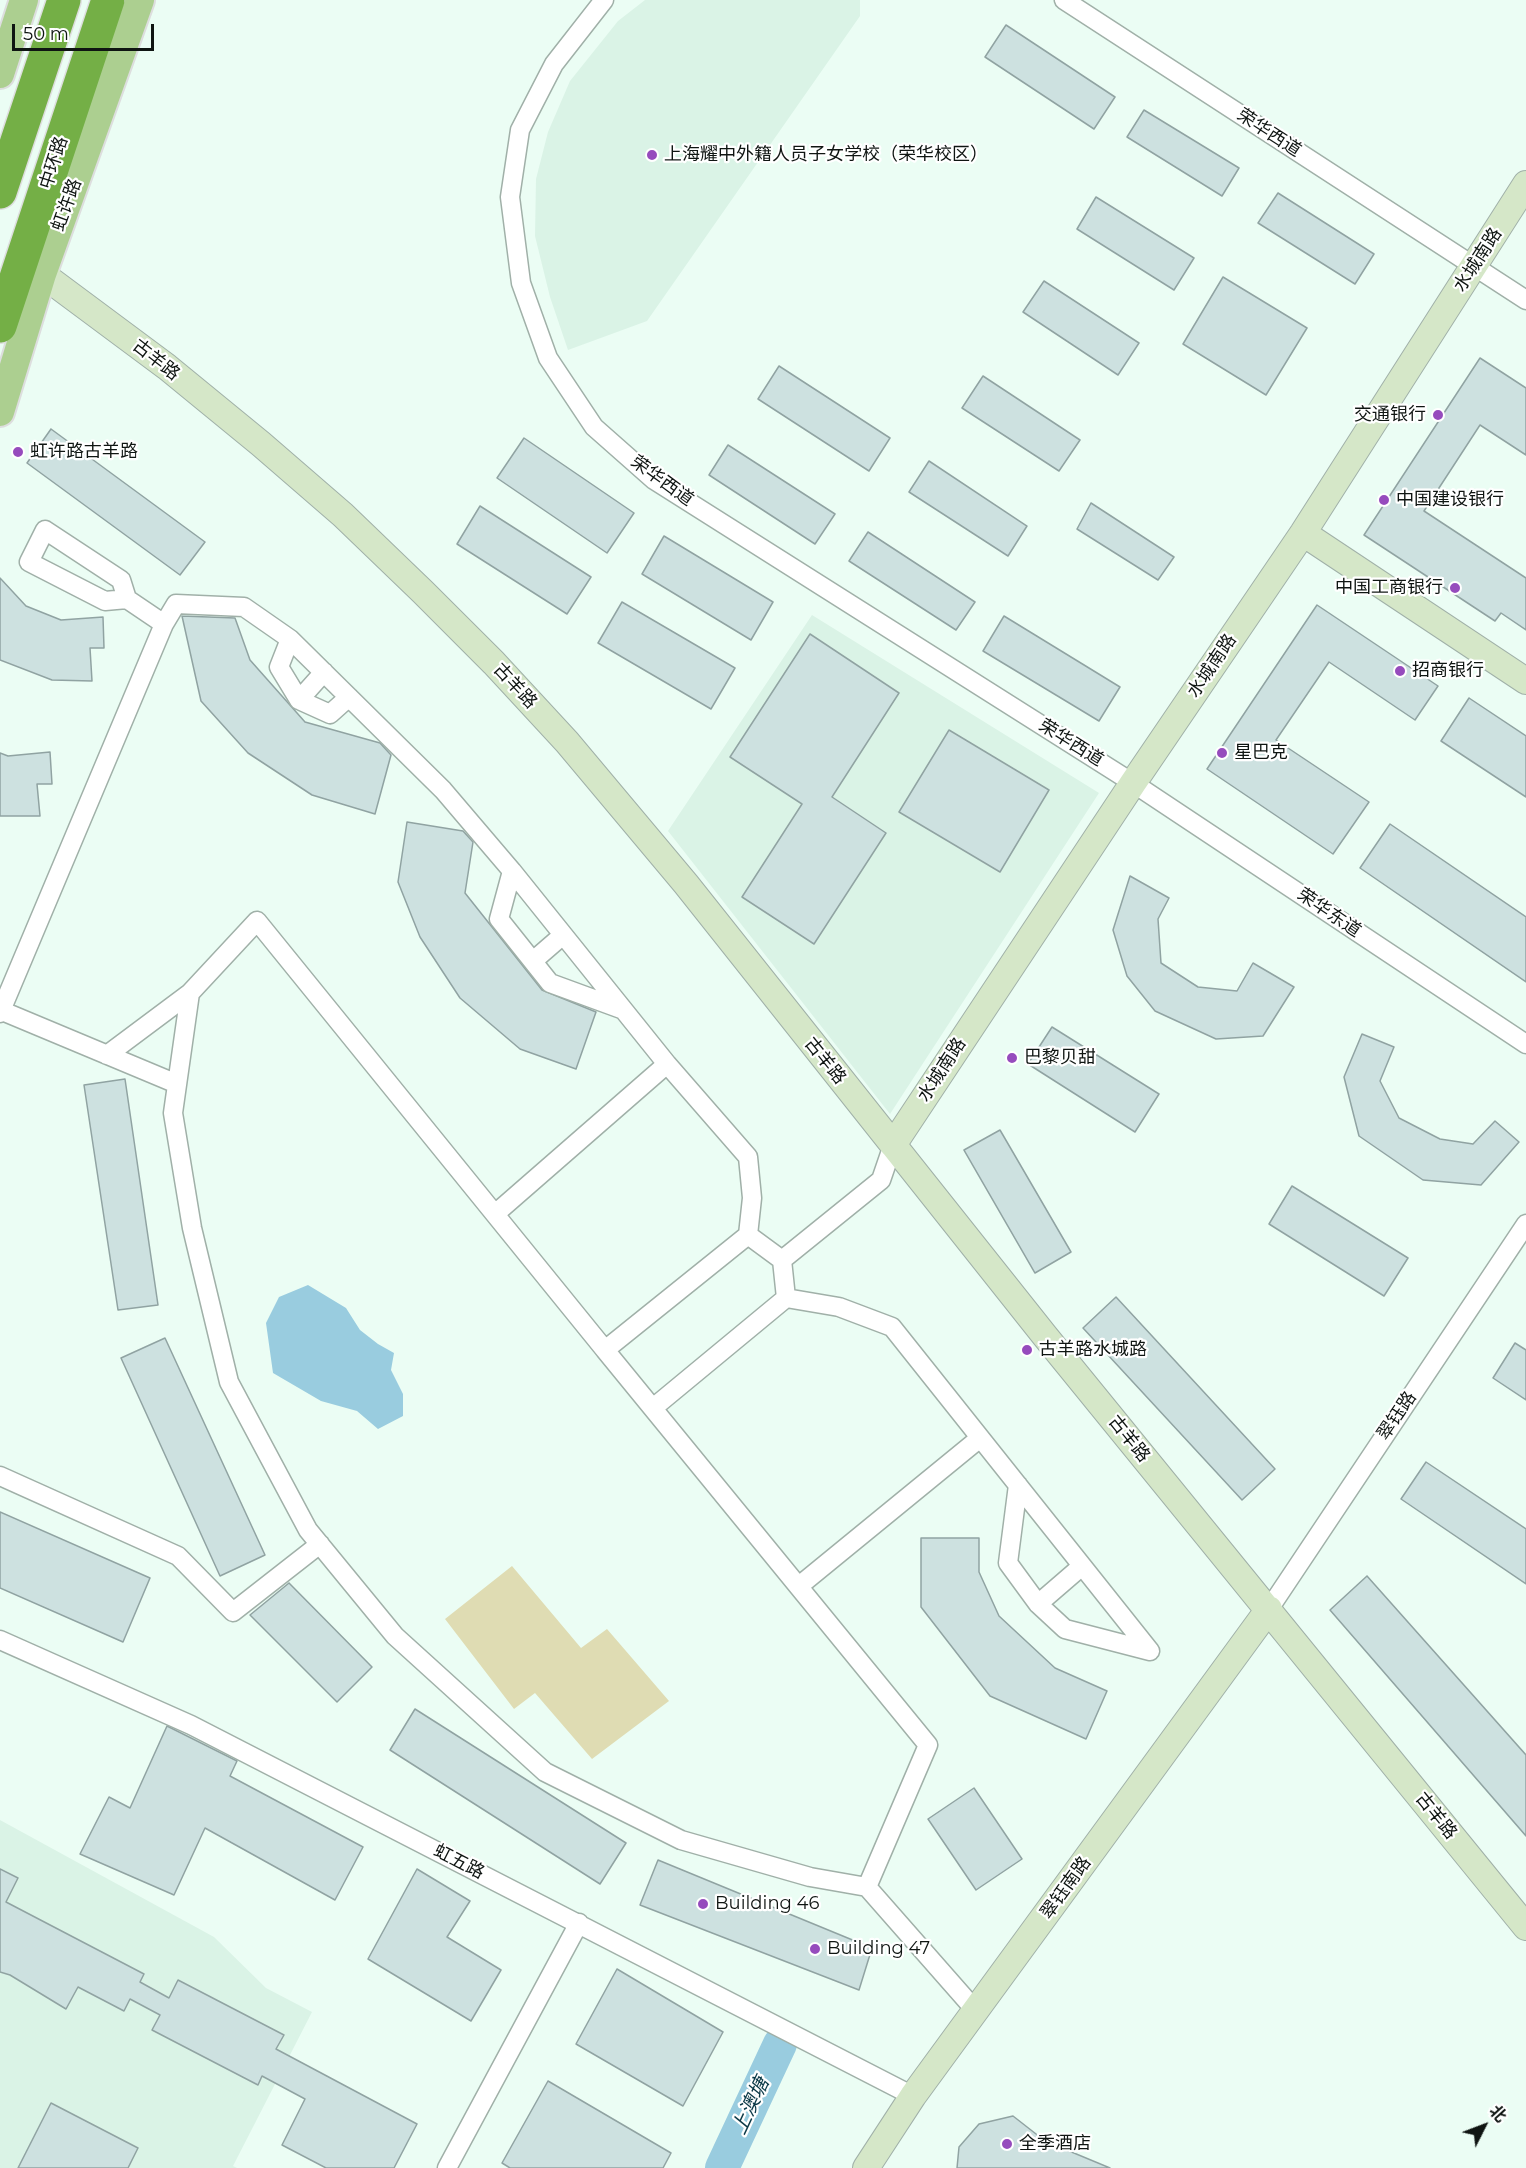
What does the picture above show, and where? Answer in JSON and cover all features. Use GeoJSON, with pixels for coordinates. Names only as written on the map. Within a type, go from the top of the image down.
{"type":"FeatureCollection","features":[{"type":"Feature","properties":{"kind":"highway"},"geometry":{"type":"LineString","coordinates":[[0,192],[64,0]]}},
{"type":"Feature","properties":{"kind":"highway","name":"中环路"},"geometry":{"type":"LineString","coordinates":[[0,326],[108,0]]}},
{"type":"Feature","properties":{"kind":"main road"},"geometry":{"type":"LineString","coordinates":[[0,74],[24,0]]}},
{"type":"Feature","properties":{"kind":"main road","name":"虹许路"},"geometry":{"type":"LineString","coordinates":[[0,412],[42,274],[140,0]]}},
{"type":"Feature","properties":{"kind":"street","name":"荣华西道"},"geometry":{"type":"LineString","coordinates":[[604,0],[554,64],[520,130],[510,197],[521,283],[540,337],[548,358],[594,427],[654,480],[1133,783]]}},
{"type":"Feature","properties":{"kind":"street","name":"荣华西道"},"geometry":{"type":"LineString","coordinates":[[1064,0],[1474,266]]}},
{"type":"Feature","properties":{"kind":"street","name":"水城南路"},"geometry":{"type":"LineString","coordinates":[[893,1145],[1133,783],[1303,533],[1526,184]]}},
{"type":"Feature","properties":{"kind":"street"},"geometry":{"type":"LineString","coordinates":[[1474,266],[1526,300]]}},
{"type":"Feature","properties":{"kind":"street","name":"古羊路"},"geometry":{"type":"LineString","coordinates":[[42,274],[167,367],[343,515],[494,663],[567,742],[627,813],[1045,1336],[1526,1927]]}},
{"type":"Feature","properties":{"kind":"street"},"geometry":{"type":"LineString","coordinates":[[126,599],[121,580],[45,530],[29,562],[105,601],[126,599],[164,624]]}},
{"type":"Feature","properties":{"kind":"street"},"geometry":{"type":"LineString","coordinates":[[1303,533],[1526,681]]}},
{"type":"Feature","properties":{"kind":"street"},"geometry":{"type":"LineString","coordinates":[[177,1084],[0,1012],[164,624],[176,604],[244,607],[290,639],[443,790],[512,871],[622,1010],[748,1157],[752,1198],[748,1235],[605,1350]]}},
{"type":"Feature","properties":{"kind":"street"},"geometry":{"type":"LineString","coordinates":[[290,639],[279,667],[299,700],[330,714],[349,697]]}},
{"type":"Feature","properties":{"kind":"street"},"geometry":{"type":"LineString","coordinates":[[299,700],[324,672]]}},
{"type":"Feature","properties":{"kind":"street","name":"荣华东道"},"geometry":{"type":"LineString","coordinates":[[1133,783],[1526,1044]]}},
{"type":"Feature","properties":{"kind":"street"},"geometry":{"type":"LineString","coordinates":[[512,871],[499,919],[533,962],[550,983],[622,1010]]}},
{"type":"Feature","properties":{"kind":"street"},"geometry":{"type":"LineString","coordinates":[[107,1055],[190,993],[257,921],[928,1745],[867,1887]]}},
{"type":"Feature","properties":{"kind":"street"},"geometry":{"type":"LineString","coordinates":[[533,962],[563,935]]}},
{"type":"Feature","properties":{"kind":"street"},"geometry":{"type":"LineString","coordinates":[[190,993],[173,1113],[192,1228],[229,1382],[308,1530],[395,1636],[545,1772],[681,1840],[810,1877],[867,1887],[976,2010]]}},
{"type":"Feature","properties":{"kind":"street"},"geometry":{"type":"LineString","coordinates":[[495,1214],[667,1064]]}},
{"type":"Feature","properties":{"kind":"street"},"geometry":{"type":"LineString","coordinates":[[782,1260],[881,1180],[893,1145]]}},
{"type":"Feature","properties":{"kind":"street","name":"翠钰路"},"geometry":{"type":"LineString","coordinates":[[1269,1609],[1526,1224]]}},
{"type":"Feature","properties":{"kind":"street"},"geometry":{"type":"LineString","coordinates":[[748,1235],[782,1260],[786,1298]]}},
{"type":"Feature","properties":{"kind":"street"},"geometry":{"type":"LineString","coordinates":[[653,1408],[786,1298],[839,1307],[892,1327],[980,1438],[1018,1485],[1150,1651],[1065,1629],[1038,1604],[1008,1563],[1018,1485]]}},
{"type":"Feature","properties":{"kind":"street"},"geometry":{"type":"LineString","coordinates":[[799,1586],[980,1438]]}},
{"type":"Feature","properties":{"kind":"street"},"geometry":{"type":"LineString","coordinates":[[0,1476],[178,1556],[232,1612],[320,1544]]}},
{"type":"Feature","properties":{"kind":"street"},"geometry":{"type":"LineString","coordinates":[[1038,1604],[1082,1566]]}},
{"type":"Feature","properties":{"kind":"street","name":"翠钰南路"},"geometry":{"type":"LineString","coordinates":[[866,2168],[913,2096],[1269,1609]]}},
{"type":"Feature","properties":{"kind":"street","name":"虹五路"},"geometry":{"type":"LineString","coordinates":[[0,1640],[191,1725],[913,2096]]}},
{"type":"Feature","properties":{"kind":"street"},"geometry":{"type":"LineString","coordinates":[[447,2168],[579,1923]]}},
{"type":"Feature","properties":{"kind":"shaded area","name":"上海耀中外籍人员子女学校（荣华校区）"},"geometry":{"type":"Polygon","coordinates":[[[645,0],[860,0],[860,16],[647,321],[568,350],[550,297],[535,236],[536,179],[548,132],[570,81],[618,21],[645,0]]]}},
{"type":"Feature","properties":{"kind":"shaded area"},"geometry":{"type":"Polygon","coordinates":[[[812,615],[1099,793],[890,1114],[668,831],[812,615]]]}},
{"type":"Feature","properties":{"kind":"shaded area"},"geometry":{"type":"Polygon","coordinates":[[[512,1566],[581,1648],[607,1629],[669,1701],[592,1759],[535,1693],[514,1709],[445,1619],[512,1566]]]}},
{"type":"Feature","properties":{"kind":"shaded area"},"geometry":{"type":"Polygon","coordinates":[[[0,1820],[214,1937],[266,1988],[312,2012],[233,2166],[237,2168],[0,2168],[0,1820]]]}},
{"type":"Feature","properties":{"kind":"water"},"geometry":{"type":"Polygon","coordinates":[[[308,1285],[346,1308],[360,1330],[394,1353],[391,1370],[403,1394],[403,1416],[378,1429],[357,1411],[321,1401],[273,1373],[266,1323],[279,1297],[308,1285]]]}},
{"type":"Feature","properties":{"kind":"building"},"geometry":{"type":"Polygon","coordinates":[[[1006,25],[1115,97],[1094,129],[985,57],[1006,25]]]}},
{"type":"Feature","properties":{"kind":"building"},"geometry":{"type":"Polygon","coordinates":[[[1144,110],[1239,168],[1222,196],[1127,137],[1144,110]]]}},
{"type":"Feature","properties":{"kind":"building"},"geometry":{"type":"Polygon","coordinates":[[[1278,193],[1374,254],[1355,284],[1258,223],[1278,193]]]}},
{"type":"Feature","properties":{"kind":"building"},"geometry":{"type":"Polygon","coordinates":[[[1096,197],[1194,258],[1174,290],[1077,229],[1096,197]]]}},
{"type":"Feature","properties":{"kind":"building"},"geometry":{"type":"Polygon","coordinates":[[[1223,277],[1307,328],[1266,395],[1183,344],[1223,277]]]}},
{"type":"Feature","properties":{"kind":"building"},"geometry":{"type":"Polygon","coordinates":[[[1044,281],[1139,343],[1118,375],[1023,312],[1044,281]]]}},
{"type":"Feature","properties":{"kind":"building"},"geometry":{"type":"Polygon","coordinates":[[[1480,358],[1526,388],[1526,455],[1480,425],[1424,511],[1526,578],[1526,630],[1501,613],[1495,621],[1364,535],[1480,358]]]}},
{"type":"Feature","properties":{"kind":"building"},"geometry":{"type":"Polygon","coordinates":[[[779,366],[890,438],[869,471],[758,399],[779,366]]]}},
{"type":"Feature","properties":{"kind":"building"},"geometry":{"type":"Polygon","coordinates":[[[983,376],[1080,440],[1059,471],[962,408],[983,376]]]}},
{"type":"Feature","properties":{"kind":"building"},"geometry":{"type":"Polygon","coordinates":[[[51,429],[205,542],[180,575],[27,463],[51,429]]]}},
{"type":"Feature","properties":{"kind":"building"},"geometry":{"type":"Polygon","coordinates":[[[524,438],[634,513],[607,553],[497,478],[524,438]]]}},
{"type":"Feature","properties":{"kind":"building"},"geometry":{"type":"Polygon","coordinates":[[[728,445],[835,514],[815,544],[709,475],[728,445]]]}},
{"type":"Feature","properties":{"kind":"building"},"geometry":{"type":"Polygon","coordinates":[[[929,461],[1027,526],[1008,556],[909,492],[929,461]]]}},
{"type":"Feature","properties":{"kind":"building"},"geometry":{"type":"Polygon","coordinates":[[[1091,503],[1174,557],[1158,580],[1077,529],[1091,503]]]}},
{"type":"Feature","properties":{"kind":"building"},"geometry":{"type":"Polygon","coordinates":[[[480,506],[591,577],[567,614],[457,544],[480,506]]]}},
{"type":"Feature","properties":{"kind":"building"},"geometry":{"type":"Polygon","coordinates":[[[868,532],[975,602],[956,630],[849,561],[868,532]]]}},
{"type":"Feature","properties":{"kind":"building"},"geometry":{"type":"Polygon","coordinates":[[[664,536],[773,602],[751,640],[642,574],[664,536]]]}},
{"type":"Feature","properties":{"kind":"building"},"geometry":{"type":"Polygon","coordinates":[[[0,578],[26,606],[61,620],[103,617],[104,648],[90,648],[92,681],[52,680],[0,660],[0,578]]]}},
{"type":"Feature","properties":{"kind":"building"},"geometry":{"type":"Polygon","coordinates":[[[622,602],[735,668],[711,709],[598,643],[622,602]]]}},
{"type":"Feature","properties":{"kind":"building"},"geometry":{"type":"Polygon","coordinates":[[[1317,605],[1438,686],[1415,720],[1329,662],[1276,740],[1369,802],[1333,854],[1207,769],[1317,605]]]}},
{"type":"Feature","properties":{"kind":"building"},"geometry":{"type":"Polygon","coordinates":[[[182,616],[235,618],[250,660],[305,722],[380,743],[391,755],[375,814],[312,795],[248,753],[201,701],[182,616]]]}},
{"type":"Feature","properties":{"kind":"building"},"geometry":{"type":"Polygon","coordinates":[[[1004,616],[1120,687],[1099,721],[983,651],[1004,616]]]}},
{"type":"Feature","properties":{"kind":"building"},"geometry":{"type":"Polygon","coordinates":[[[810,634],[899,693],[832,797],[886,833],[814,944],[742,897],[802,804],[730,757],[810,634]]]}},
{"type":"Feature","properties":{"kind":"building"},"geometry":{"type":"Polygon","coordinates":[[[1469,698],[1526,736],[1526,797],[1441,741],[1469,698]]]}},
{"type":"Feature","properties":{"kind":"building"},"geometry":{"type":"Polygon","coordinates":[[[949,730],[1049,790],[1000,872],[899,812],[949,730]]]}},
{"type":"Feature","properties":{"kind":"building"},"geometry":{"type":"Polygon","coordinates":[[[50,752],[52,784],[37,784],[40,816],[0,816],[0,753],[8,756],[50,752]]]}},
{"type":"Feature","properties":{"kind":"building"},"geometry":{"type":"Polygon","coordinates":[[[407,822],[463,831],[473,842],[465,893],[542,990],[596,1012],[576,1069],[520,1049],[460,998],[420,937],[398,882],[407,822]]]}},
{"type":"Feature","properties":{"kind":"building"},"geometry":{"type":"Polygon","coordinates":[[[1390,824],[1526,917],[1526,982],[1360,868],[1390,824]]]}},
{"type":"Feature","properties":{"kind":"building"},"geometry":{"type":"Polygon","coordinates":[[[1130,876],[1169,898],[1158,919],[1161,963],[1198,987],[1237,991],[1253,963],[1294,987],[1263,1036],[1216,1039],[1155,1011],[1127,976],[1113,930],[1130,876]]]}},
{"type":"Feature","properties":{"kind":"building"},"geometry":{"type":"Polygon","coordinates":[[[1052,1027],[1159,1094],[1135,1132],[1028,1064],[1052,1027]]]}},
{"type":"Feature","properties":{"kind":"building"},"geometry":{"type":"Polygon","coordinates":[[[1362,1034],[1394,1047],[1380,1081],[1399,1118],[1440,1139],[1473,1144],[1495,1121],[1519,1142],[1481,1185],[1423,1180],[1359,1136],[1344,1077],[1362,1034]]]}},
{"type":"Feature","properties":{"kind":"building"},"geometry":{"type":"Polygon","coordinates":[[[125,1079],[158,1305],[118,1310],[84,1085],[125,1079]]]}},
{"type":"Feature","properties":{"kind":"building"},"geometry":{"type":"Polygon","coordinates":[[[1000,1130],[1071,1252],[1035,1273],[964,1150],[1000,1130]]]}},
{"type":"Feature","properties":{"kind":"building"},"geometry":{"type":"Polygon","coordinates":[[[1292,1186],[1408,1258],[1384,1296],[1269,1224],[1292,1186]]]}},
{"type":"Feature","properties":{"kind":"building"},"geometry":{"type":"Polygon","coordinates":[[[1116,1297],[1275,1469],[1242,1500],[1083,1328],[1116,1297]]]}},
{"type":"Feature","properties":{"kind":"building"},"geometry":{"type":"Polygon","coordinates":[[[165,1338],[265,1555],[220,1576],[121,1358],[165,1338]]]}},
{"type":"Feature","properties":{"kind":"building"},"geometry":{"type":"Polygon","coordinates":[[[1515,1343],[1526,1350],[1526,1400],[1493,1378],[1515,1343]]]}},
{"type":"Feature","properties":{"kind":"building"},"geometry":{"type":"Polygon","coordinates":[[[1426,1462],[1526,1529],[1526,1584],[1401,1499],[1426,1462]]]}},
{"type":"Feature","properties":{"kind":"building"},"geometry":{"type":"Polygon","coordinates":[[[0,1512],[150,1578],[123,1642],[0,1588],[0,1512]]]}},
{"type":"Feature","properties":{"kind":"building"},"geometry":{"type":"Polygon","coordinates":[[[921,1538],[979,1538],[979,1572],[999,1616],[1055,1668],[1107,1691],[1086,1739],[990,1696],[921,1607],[921,1538]]]}},
{"type":"Feature","properties":{"kind":"building"},"geometry":{"type":"Polygon","coordinates":[[[1367,1576],[1526,1755],[1526,1836],[1330,1610],[1367,1576]]]}},
{"type":"Feature","properties":{"kind":"building"},"geometry":{"type":"Polygon","coordinates":[[[289,1583],[372,1667],[337,1702],[250,1615],[289,1583]]]}},
{"type":"Feature","properties":{"kind":"building"},"geometry":{"type":"Polygon","coordinates":[[[415,1709],[626,1843],[600,1884],[390,1750],[415,1709]]]}},
{"type":"Feature","properties":{"kind":"building"},"geometry":{"type":"Polygon","coordinates":[[[167,1726],[237,1761],[230,1776],[363,1847],[335,1900],[205,1828],[174,1895],[80,1854],[109,1797],[130,1808],[167,1726]]]}},
{"type":"Feature","properties":{"kind":"building"},"geometry":{"type":"Polygon","coordinates":[[[974,1788],[1022,1859],[976,1890],[928,1819],[974,1788]]]}},
{"type":"Feature","properties":{"kind":"building"},"geometry":{"type":"Polygon","coordinates":[[[658,1860],[872,1948],[859,1990],[640,1905],[658,1860]]]}},
{"type":"Feature","properties":{"kind":"building"},"geometry":{"type":"Polygon","coordinates":[[[0,1869],[18,1878],[6,1902],[144,1974],[140,1982],[169,1998],[178,1980],[284,2035],[276,2049],[417,2124],[394,2168],[326,2168],[282,2145],[305,2099],[262,2076],[258,2085],[152,2030],[160,2015],[130,1999],[124,2011],[78,1987],[66,2009],[10,1975],[0,1972],[0,1869]]]}},
{"type":"Feature","properties":{"kind":"building"},"geometry":{"type":"Polygon","coordinates":[[[417,1869],[470,1901],[447,1937],[501,1970],[471,2021],[368,1959],[417,1869]]]}},
{"type":"Feature","properties":{"kind":"building"},"geometry":{"type":"Polygon","coordinates":[[[617,1969],[723,2032],[683,2106],[576,2044],[617,1969]]]}},
{"type":"Feature","properties":{"kind":"building"},"geometry":{"type":"Polygon","coordinates":[[[548,2081],[671,2153],[663,2168],[510,2168],[502,2163],[548,2081]]]}},
{"type":"Feature","properties":{"kind":"building"},"geometry":{"type":"Polygon","coordinates":[[[51,2103],[138,2148],[128,2168],[18,2168],[51,2103]]]}},
{"type":"Feature","properties":{"kind":"building","name":"全季酒店"},"geometry":{"type":"Polygon","coordinates":[[[1013,2116],[1045,2141],[1110,2168],[957,2168],[959,2147],[979,2124],[1013,2116]]]}},
{"type":"Feature","properties":{"kind":"waterway","name":"上澳塘"},"geometry":{"type":"LineString","coordinates":[[722,2168],[780,2044]]}},
{"type":"Feature","properties":{"kind":"place","name":"上海耀中外籍人员子女学校（荣华校区）"},"geometry":{"type":"Point","coordinates":[652,155]}},
{"type":"Feature","properties":{"kind":"place","name":"交通银行"},"geometry":{"type":"Point","coordinates":[1438,415]}},
{"type":"Feature","properties":{"kind":"place","name":"虹许路古羊路"},"geometry":{"type":"Point","coordinates":[18,452]}},
{"type":"Feature","properties":{"kind":"place","name":"中国建设银行"},"geometry":{"type":"Point","coordinates":[1384,500]}},
{"type":"Feature","properties":{"kind":"place","name":"中国工商银行"},"geometry":{"type":"Point","coordinates":[1455,588]}},
{"type":"Feature","properties":{"kind":"place","name":"招商银行"},"geometry":{"type":"Point","coordinates":[1400,671]}},
{"type":"Feature","properties":{"kind":"place","name":"星巴克"},"geometry":{"type":"Point","coordinates":[1222,753]}},
{"type":"Feature","properties":{"kind":"place","name":"巴黎贝甜"},"geometry":{"type":"Point","coordinates":[1012,1058]}},
{"type":"Feature","properties":{"kind":"place","name":"古羊路水城路"},"geometry":{"type":"Point","coordinates":[1027,1350]}},
{"type":"Feature","properties":{"kind":"place","name":"Building 46"},"geometry":{"type":"Point","coordinates":[703,1904]}},
{"type":"Feature","properties":{"kind":"place","name":"Building 47"},"geometry":{"type":"Point","coordinates":[815,1949]}},
{"type":"Feature","properties":{"kind":"place","name":"全季酒店"},"geometry":{"type":"Point","coordinates":[1007,2144]}}]}
